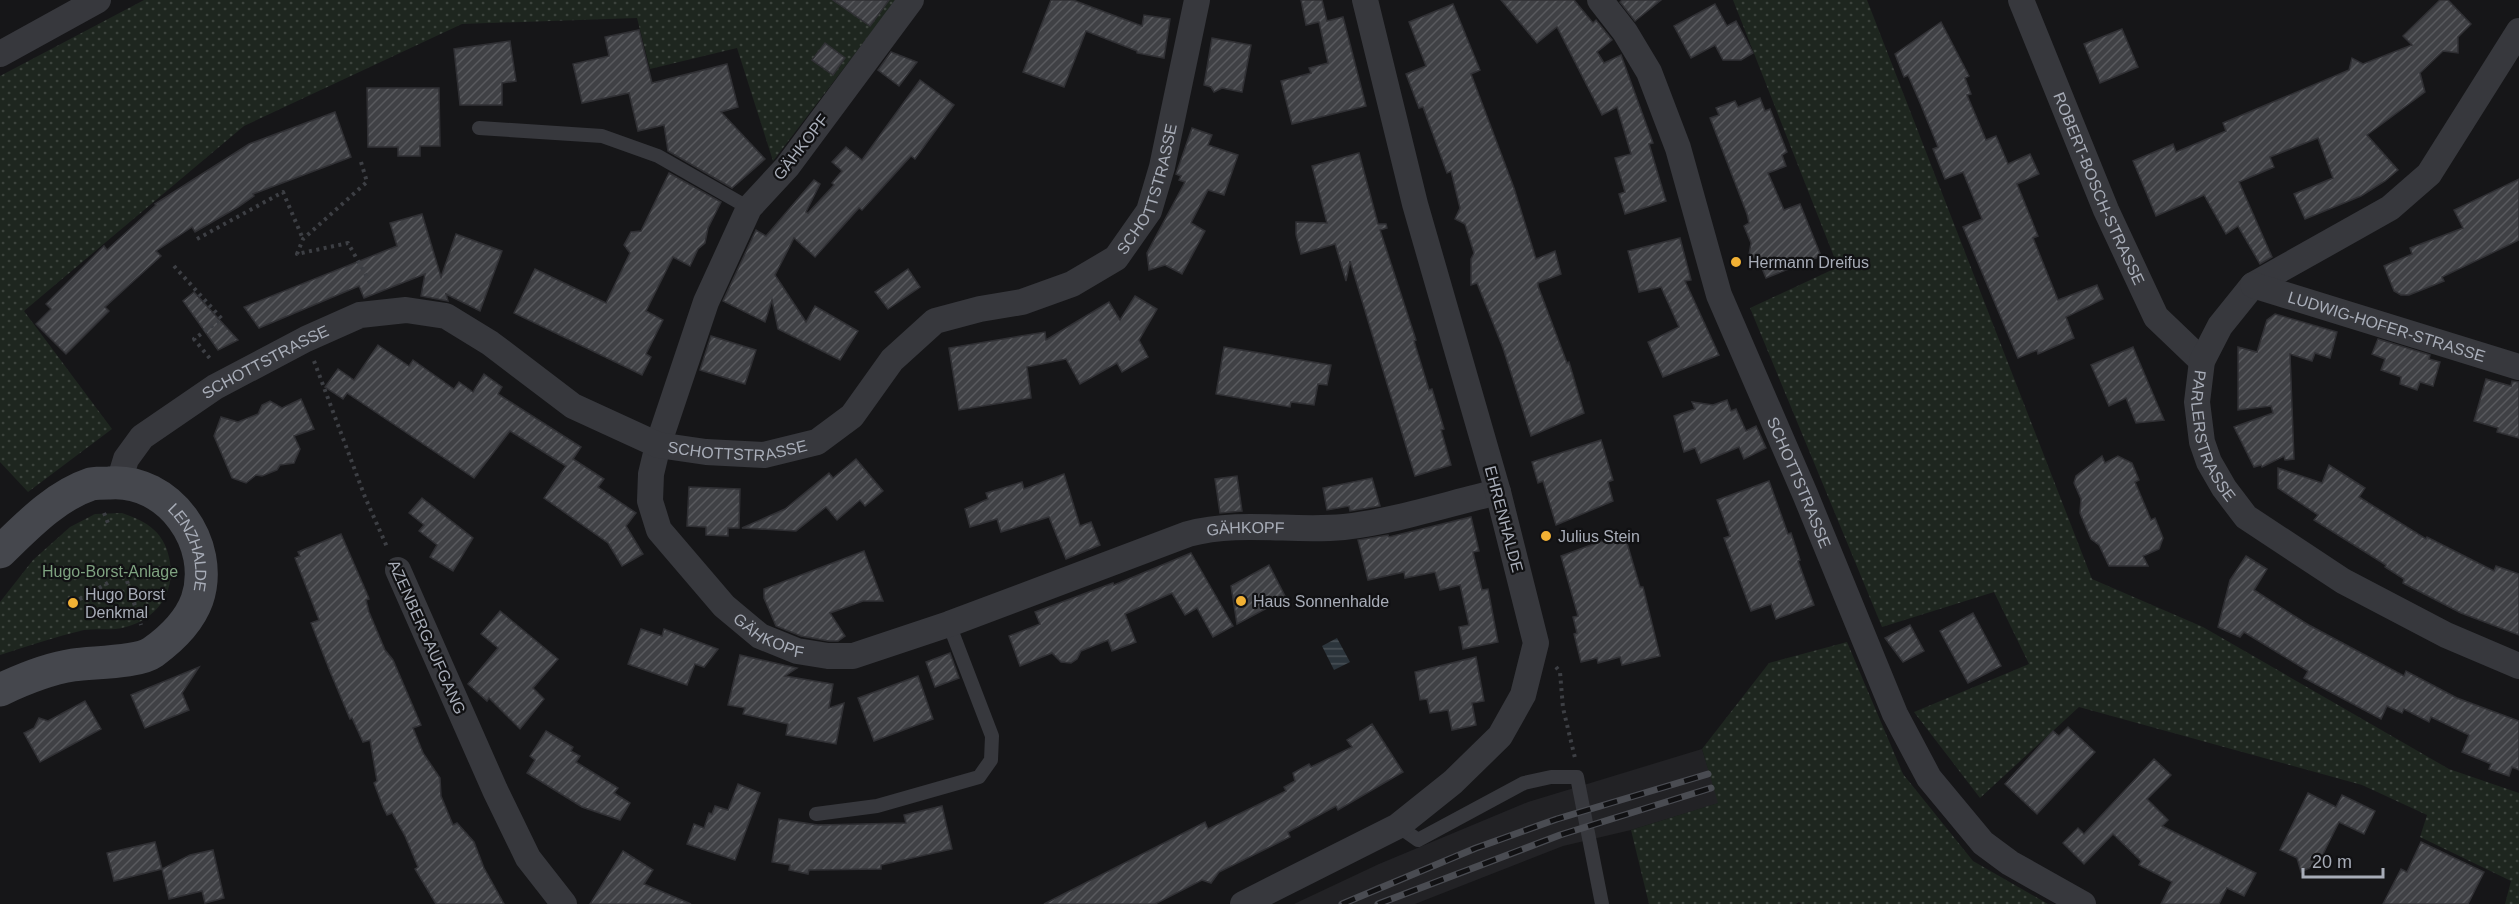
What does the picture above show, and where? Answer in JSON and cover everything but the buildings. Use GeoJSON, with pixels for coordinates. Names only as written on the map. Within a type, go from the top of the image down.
{"type":"FeatureCollection","features":[{"type":"Feature","properties":{"kind":"street"},"geometry":{"type":"LineString","coordinates":[[0,54],[98,0]]}},
{"type":"Feature","properties":{"kind":"street","name":"GÄHKOPF"},"geometry":{"type":"LineString","coordinates":[[911,0],[787,167],[749,208],[706,302],[658,445],[651,474],[650,501],[659,530],[724,606],[760,636],[797,651],[828,656],[854,656],[949,624],[1177,538],[1208,529],[1265,526],[1343,527],[1369,523],[1497,492]]}},
{"type":"Feature","properties":{"kind":"street","name":"SCHOTTSTRASSE"},"geometry":{"type":"LineString","coordinates":[[119,482],[126,459],[142,437],[229,380],[306,339],[360,315],[406,310],[446,316],[490,343],[573,406],[658,445],[706,452],[764,456],[817,442],[852,416],[892,360],[935,321],[980,309],[1022,302],[1072,284],[1116,258],[1149,211],[1162,167],[1197,0]]}},
{"type":"Feature","properties":{"kind":"street","name":"EHRENHALDE"},"geometry":{"type":"LineString","coordinates":[[1243,904],[1398,826],[1453,782],[1500,736],[1523,695],[1536,643],[1497,492],[1416,204],[1365,0]]}},
{"type":"Feature","properties":{"kind":"street","name":"SCHOTTSTRASSE"},"geometry":{"type":"LineString","coordinates":[[1599,0],[1625,32],[1648,72],[1677,148],[1719,295],[1805,494],[1895,714],[1924,769],[1958,815],[1983,843],[2020,869],[2083,904]]}},
{"type":"Feature","properties":{"kind":"street","name":"ROBERT-BOSCH-STRASSE"},"geometry":{"type":"LineString","coordinates":[[2021,0],[2106,210],[2156,317],[2202,361]]}},
{"type":"Feature","properties":{"kind":"street","name":"PARLERSTRASSE"},"geometry":{"type":"LineString","coordinates":[[2519,31],[2429,174],[2390,208],[2253,285],[2220,326],[2202,361],[2197,402],[2202,442],[2209,462],[2224,488],[2247,517],[2343,581],[2446,635],[2519,666]]}},
{"type":"Feature","properties":{"kind":"street","name":"LUDWIG-HOFER-STRASSE"},"geometry":{"type":"LineString","coordinates":[[2253,285],[2519,367]]}},
{"type":"Feature","properties":{"kind":"street","name":"LENZHALDE"},"geometry":{"type":"LineString","coordinates":[[0,552],[53,505],[91,484],[119,482],[134,484],[152,491],[171,505],[187,522],[198,546],[201,571],[197,601],[179,630],[150,654],[109,662],[71,665],[32,675],[0,690]]}},
{"type":"Feature","properties":{"kind":"street","name":"AZENBERGAUFGANG"},"geometry":{"type":"LineString","coordinates":[[398,570],[523,849],[564,904]]}},
{"type":"Feature","properties":{"kind":"lane"},"geometry":{"type":"LineString","coordinates":[[479,128],[602,136],[658,156],[749,208]]}},
{"type":"Feature","properties":{"kind":"lane"},"geometry":{"type":"LineString","coordinates":[[816,814],[877,806],[979,777],[991,760],[992,736],[949,624]]}},
{"type":"Feature","properties":{"kind":"lane"},"geometry":{"type":"LineString","coordinates":[[1398,826],[1418,840],[1524,783],[1551,777],[1577,777],[1602,904]]}},
{"type":"Feature","properties":{"kind":"path"},"geometry":{"type":"LineString","coordinates":[[361,162],[367,182],[303,239],[297,254],[348,243],[386,312]]}},
{"type":"Feature","properties":{"kind":"path"},"geometry":{"type":"LineString","coordinates":[[197,239],[283,192],[303,239]]}},
{"type":"Feature","properties":{"kind":"path"},"geometry":{"type":"LineString","coordinates":[[174,266],[222,319],[194,339],[229,380]]}},
{"type":"Feature","properties":{"kind":"path","name":"AZENBERGAUFGANG"},"geometry":{"type":"LineString","coordinates":[[313,359],[365,497],[398,570]]}},
{"type":"Feature","properties":{"kind":"path"},"geometry":{"type":"LineString","coordinates":[[73,603],[111,581]]}},
{"type":"Feature","properties":{"kind":"path"},"geometry":{"type":"LineString","coordinates":[[127,581],[142,629]]}},
{"type":"Feature","properties":{"kind":"path"},"geometry":{"type":"LineString","coordinates":[[1563,708],[1573,748]]}},
{"type":"Feature","properties":{"kind":"shaded area"},"geometry":{"type":"Polygon","coordinates":[[[1337,638],[1350,662],[1334,670],[1322,646],[1337,638]]]}},
{"type":"Feature","properties":{"kind":"shaded area"},"geometry":{"type":"Polygon","coordinates":[[[1702,749],[1719,803],[1631,830],[1563,846],[1415,904],[1294,904],[1379,864],[1528,802],[1702,749]]]}},
{"type":"Feature","properties":{"kind":"green space"},"geometry":{"type":"Polygon","coordinates":[[[144,0],[896,0],[773,161],[737,48],[650,69],[637,18],[462,24],[244,126],[24,311],[112,429],[28,492],[0,462],[0,76],[144,0]]]}},
{"type":"Feature","properties":{"kind":"green space"},"geometry":{"type":"Polygon","coordinates":[[[1733,0],[1867,0],[2092,579],[2203,627],[2449,769],[2519,793],[2519,904],[2505,904],[2511,881],[2420,837],[2427,815],[2362,785],[2079,707],[1980,798],[1914,712],[2029,664],[1994,592],[1882,627],[1750,308],[1838,267],[1733,0]]]}},
{"type":"Feature","properties":{"kind":"green space","name":"Hugo-Borst-Anlage"},"geometry":{"type":"Polygon","coordinates":[[[122,513],[140,520],[154,530],[168,552],[171,574],[166,595],[161,604],[146,618],[126,627],[84,630],[0,655],[0,602],[33,560],[70,527],[95,514],[122,513]]]}},
{"type":"Feature","properties":{"kind":"green space"},"geometry":{"type":"Polygon","coordinates":[[[1847,642],[1903,774],[1973,861],[2048,904],[1801,904],[1799,902],[1796,904],[1649,904],[1631,830],[1718,803],[1702,749],[1769,663],[1847,642]]]}},
{"type":"Feature","properties":{"kind":"railway"},"geometry":{"type":"LineString","coordinates":[[1342,904],[1476,848],[1557,819],[1708,774]]}},
{"type":"Feature","properties":{"kind":"railway"},"geometry":{"type":"LineString","coordinates":[[1378,904],[1560,835],[1711,788]]}},
{"type":"Feature","properties":{"kind":"place","name":"Hermann Dreifus"},"geometry":{"type":"Point","coordinates":[1736,262]}},
{"type":"Feature","properties":{"kind":"place","name":"Julius Stein"},"geometry":{"type":"Point","coordinates":[1546,536]}},
{"type":"Feature","properties":{"kind":"place","name":"Haus Sonnenhalde"},"geometry":{"type":"Point","coordinates":[1241,601]}},
{"type":"Feature","properties":{"kind":"place","name":"Hugo Borst Denkmal"},"geometry":{"type":"Point","coordinates":[73,603]}}]}
